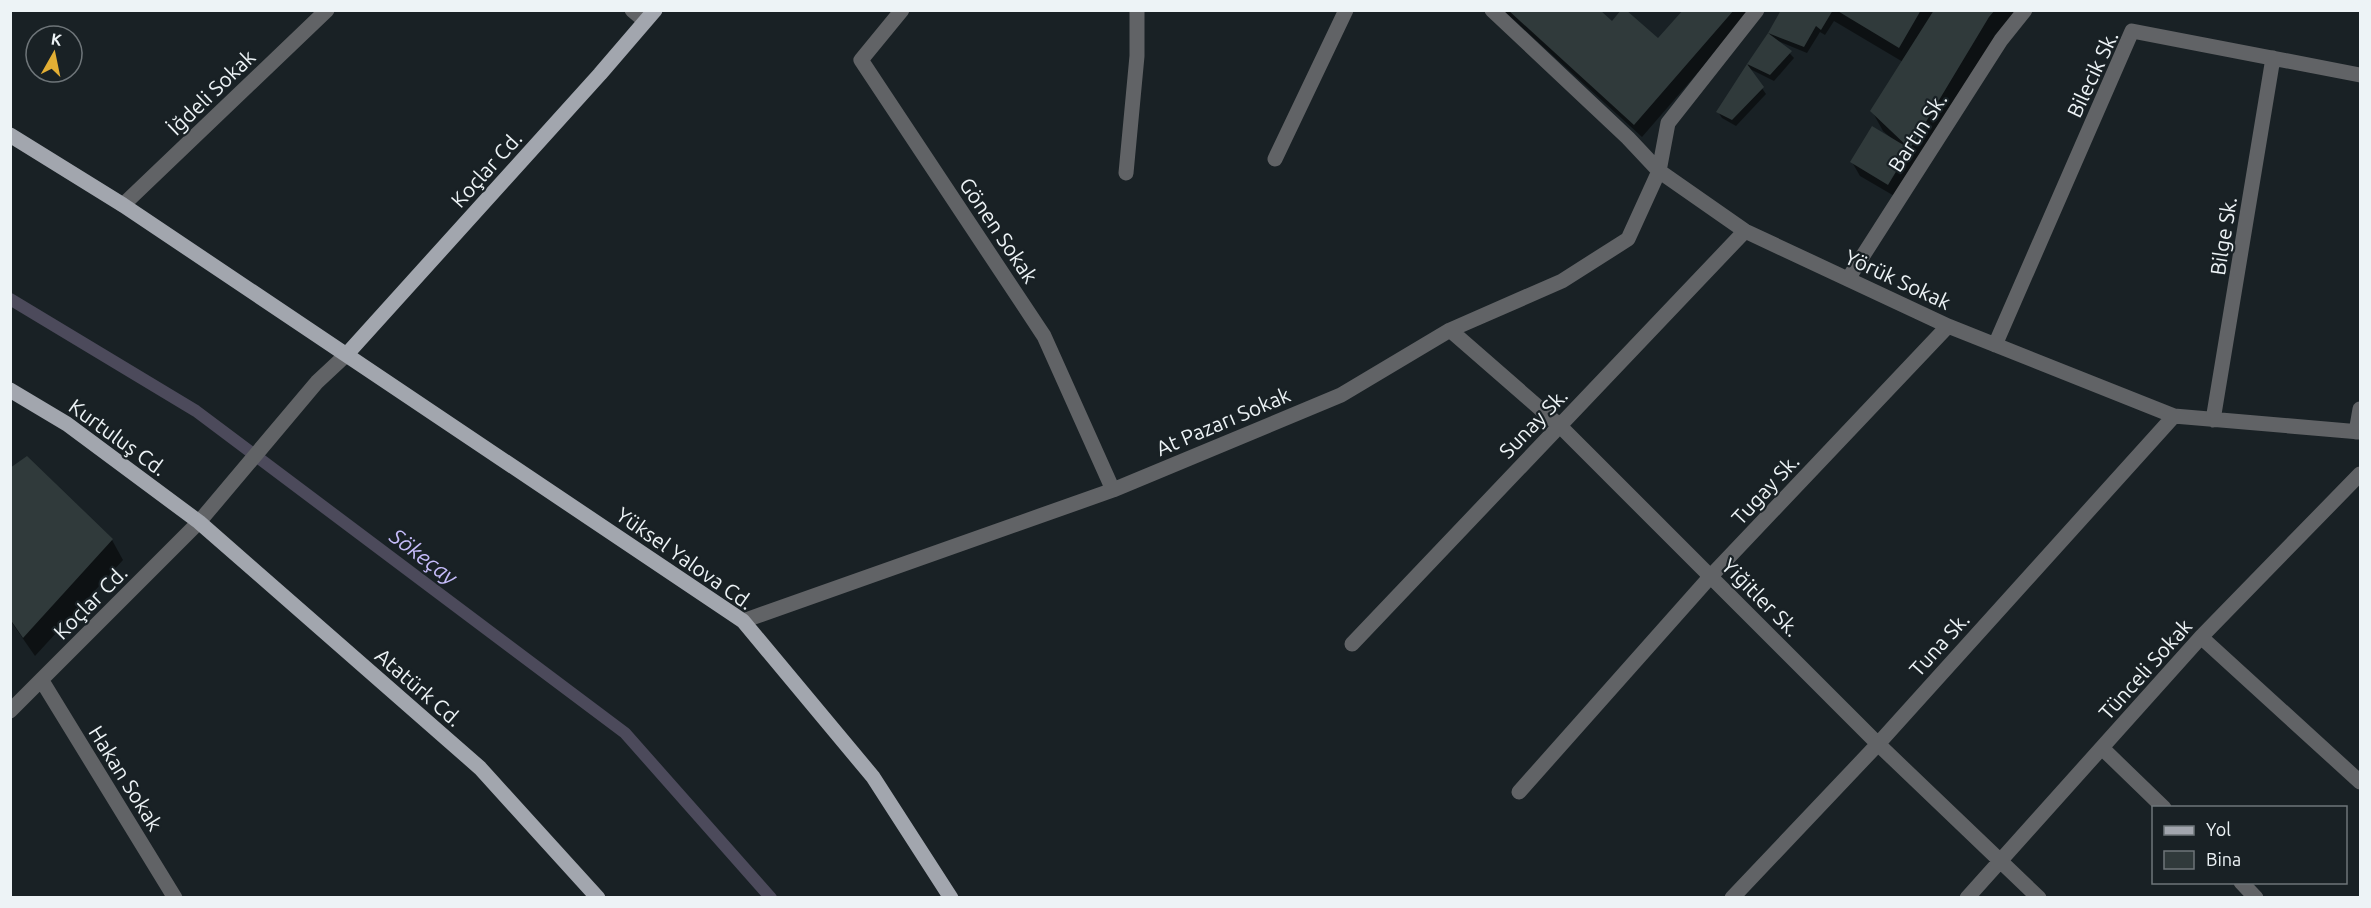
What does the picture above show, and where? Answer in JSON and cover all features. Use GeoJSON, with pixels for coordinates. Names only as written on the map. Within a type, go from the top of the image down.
{"type":"FeatureCollection","features":[{"type":"Feature","properties":{"kind":"main road","name":"Koçlar Cd."},"geometry":{"type":"LineString","coordinates":[[347,354],[650,16]]}},
{"type":"Feature","properties":{"kind":"main road","name":"Yüksel Yalova Cd."},"geometry":{"type":"LineString","coordinates":[[10,135],[123,205],[743,621],[873,777],[951,897]]}},
{"type":"Feature","properties":{"kind":"main road","name":"Kurtuluş Cd."},"geometry":{"type":"LineString","coordinates":[[10,390],[67,424],[199,522]]}},
{"type":"Feature","properties":{"kind":"main road","name":"Atatürk Cd."},"geometry":{"type":"LineString","coordinates":[[199,522],[480,768],[598,897]]}},
{"type":"Feature","properties":{"kind":"street","name":"İğdeli Sokak"},"geometry":{"type":"LineString","coordinates":[[123,205],[327,10]]}},
{"type":"Feature","properties":{"kind":"street"},"geometry":{"type":"LineString","coordinates":[[632,10],[650,16]]}},
{"type":"Feature","properties":{"kind":"street","name":"Gönen Sokak"},"geometry":{"type":"LineString","coordinates":[[902,10],[861,60],[1044,336],[1113,490]]}},
{"type":"Feature","properties":{"kind":"street"},"geometry":{"type":"LineString","coordinates":[[1126,173],[1137,57],[1137,10]]}},
{"type":"Feature","properties":{"kind":"street"},"geometry":{"type":"LineString","coordinates":[[1275,159],[1346,10]]}},
{"type":"Feature","properties":{"kind":"street","name":"Yörük Sokak"},"geometry":{"type":"LineString","coordinates":[[1492,10],[1628,138],[1659,171],[1745,231],[1948,326],[2174,417],[2358,432]]}},
{"type":"Feature","properties":{"kind":"street","name":"At Pazarı Sokak"},"geometry":{"type":"LineString","coordinates":[[743,621],[1113,490],[1341,394],[1450,330],[1562,281],[1628,239],[1659,171],[1668,123],[1757,10]]}},
{"type":"Feature","properties":{"kind":"street","name":"Bartın Sk."},"geometry":{"type":"LineString","coordinates":[[1848,279],[2001,40],[2025,10]]}},
{"type":"Feature","properties":{"kind":"street","name":"Bilecik Sk."},"geometry":{"type":"LineString","coordinates":[[1995,345],[2132,31],[2361,75]]}},
{"type":"Feature","properties":{"kind":"street","name":"Bilge Sk."},"geometry":{"type":"LineString","coordinates":[[2213,420],[2273,58]]}},
{"type":"Feature","properties":{"kind":"street","name":"Sunay Sk."},"geometry":{"type":"LineString","coordinates":[[1352,644],[1745,231]]}},
{"type":"Feature","properties":{"kind":"street","name":"Tugay Sk."},"geometry":{"type":"LineString","coordinates":[[1519,792],[1710,577],[1948,326]]}},
{"type":"Feature","properties":{"kind":"street","name":"Yiğitler Sk."},"geometry":{"type":"LineString","coordinates":[[1450,330],[1560,426],[1878,744],[2039,897]]}},
{"type":"Feature","properties":{"kind":"street","name":"Koçlar Cd."},"geometry":{"type":"LineString","coordinates":[[10,711],[199,522],[317,382],[347,354]]}},
{"type":"Feature","properties":{"kind":"street"},"geometry":{"type":"LineString","coordinates":[[2358,432],[2361,409]]}},
{"type":"Feature","properties":{"kind":"street","name":"Tuna Sk."},"geometry":{"type":"LineString","coordinates":[[1732,897],[1878,744],[2174,417]]}},
{"type":"Feature","properties":{"kind":"street","name":"Tünceli Sokak"},"geometry":{"type":"LineString","coordinates":[[1967,897],[2201,638],[2361,474]]}},
{"type":"Feature","properties":{"kind":"street"},"geometry":{"type":"LineString","coordinates":[[2201,638],[2361,782]]}},
{"type":"Feature","properties":{"kind":"street","name":"Hakan Sokak"},"geometry":{"type":"LineString","coordinates":[[42,681],[175,897]]}},
{"type":"Feature","properties":{"kind":"street"},"geometry":{"type":"LineString","coordinates":[[2102,748],[2163,806]]}},
{"type":"Feature","properties":{"kind":"street"},"geometry":{"type":"LineString","coordinates":[[2243,884],[2256,897]]}},
{"type":"Feature","properties":{"kind":"building"},"geometry":{"type":"Polygon","coordinates":[[[1508,10],[1600,10],[1612,21],[1621,10],[1626,10],[1658,38],[1683,10],[1734,10],[1634,125],[1508,10]]]}},
{"type":"Feature","properties":{"kind":"building"},"geometry":{"type":"Polygon","coordinates":[[[1781,10],[1833,10],[1821,30],[1816,26],[1804,47],[1768,33],[1781,10]]]}},
{"type":"Feature","properties":{"kind":"building"},"geometry":{"type":"Polygon","coordinates":[[[1836,10],[1921,10],[1899,48],[1836,10]]]}},
{"type":"Feature","properties":{"kind":"building"},"geometry":{"type":"Polygon","coordinates":[[[1934,10],[1995,10],[1989,17],[1910,149],[1870,111],[1934,10]]]}},
{"type":"Feature","properties":{"kind":"building"},"geometry":{"type":"Polygon","coordinates":[[[1768,33],[1792,51],[1770,75],[1747,64],[1768,33]]]}},
{"type":"Feature","properties":{"kind":"building"},"geometry":{"type":"Polygon","coordinates":[[[1747,64],[1764,87],[1732,120],[1716,112],[1747,64]]]}},
{"type":"Feature","properties":{"kind":"building"},"geometry":{"type":"Polygon","coordinates":[[[1872,126],[1910,149],[1888,185],[1850,162],[1872,126]]]}},
{"type":"Feature","properties":{"kind":"building"},"geometry":{"type":"Polygon","coordinates":[[[27,456],[113,539],[23,638],[10,619],[10,468],[27,456]]]}},
{"type":"Feature","properties":{"kind":"waterway","name":"Sökeçay"},"geometry":{"type":"LineString","coordinates":[[10,299],[196,411],[625,733],[771,898]]}}]}
